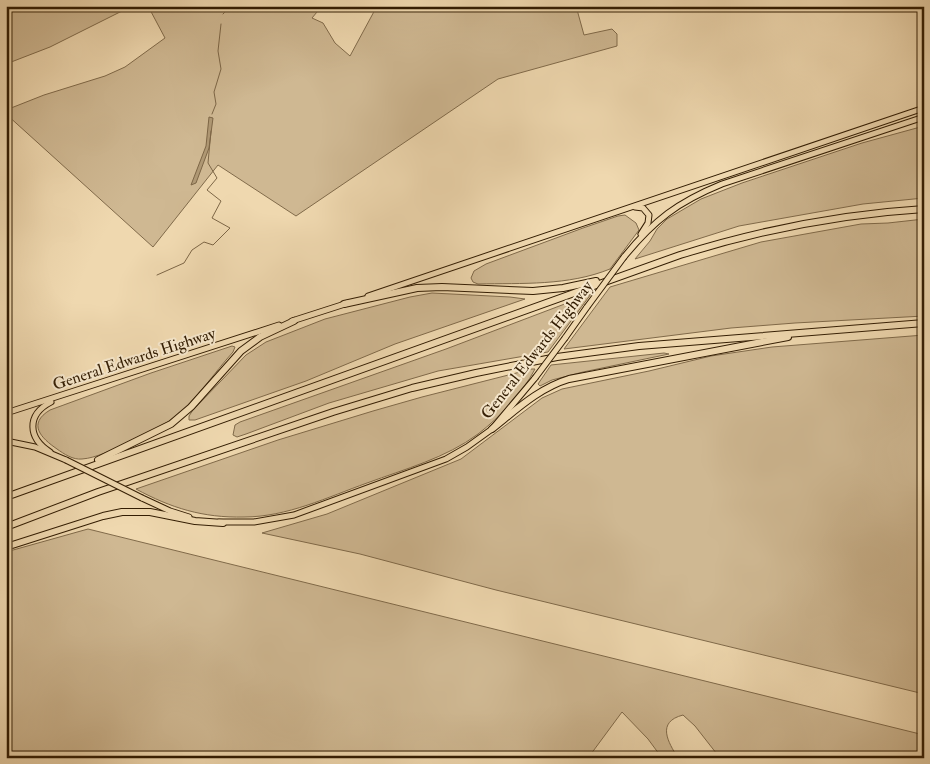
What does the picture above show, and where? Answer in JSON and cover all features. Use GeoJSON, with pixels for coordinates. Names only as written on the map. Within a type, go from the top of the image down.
{"type":"FeatureCollection","features":[{"type":"Feature","properties":{"kind":"highway"},"geometry":{"type":"LineString","coordinates":[[6,497],[696,250],[774,229],[850,216],[924,209]]}},
{"type":"Feature","properties":{"kind":"highway"},"geometry":{"type":"LineString","coordinates":[[344,304],[417,288],[536,290],[563,288],[609,280]]}},
{"type":"Feature","properties":{"kind":"highway"},"geometry":{"type":"LineString","coordinates":[[77,471],[171,424],[191,407],[239,353],[262,336],[294,321]]}},
{"type":"Feature","properties":{"kind":"highway"},"geometry":{"type":"LineString","coordinates":[[6,527],[98,492],[302,422],[380,397],[444,380],[540,360],[608,350],[924,323]]}},
{"type":"Feature","properties":{"kind":"highway"},"geometry":{"type":"LineString","coordinates":[[492,429],[539,393],[569,379],[809,332]]}},
{"type":"Feature","properties":{"kind":"highway"},"geometry":{"type":"LineString","coordinates":[[6,547],[103,516],[122,512],[145,512],[196,522],[223,523]]}},
{"type":"Feature","properties":{"kind":"main road","name":"General Edwards Highway"},"geometry":{"type":"LineString","coordinates":[[6,413],[294,321],[924,108]]}},
{"type":"Feature","properties":{"kind":"main road","name":"General Edwards Highway"},"geometry":{"type":"LineString","coordinates":[[6,441],[28,444],[50,452],[177,514],[200,520],[223,523],[262,522],[308,510],[438,462],[467,448],[492,429],[535,378],[634,245],[661,217],[693,196],[722,184],[924,117]]}},
{"type":"Feature","properties":{"kind":"main road"},"geometry":{"type":"LineString","coordinates":[[630,208],[642,208],[650,216],[648,223],[634,245]]}},
{"type":"Feature","properties":{"kind":"main road"},"geometry":{"type":"LineString","coordinates":[[50,452],[41,445],[35,436],[33,427],[35,416],[48,404],[82,390]]}},
{"type":"Feature","properties":{"kind":"shaded area"},"geometry":{"type":"Polygon","coordinates":[[[6,6],[132,6],[50,47],[6,64],[6,6]]]}},
{"type":"Feature","properties":{"kind":"shaded area"},"geometry":{"type":"Polygon","coordinates":[[[148,6],[322,6],[312,18],[323,23],[335,43],[350,56],[377,6],[576,6],[584,35],[612,29],[617,34],[617,46],[498,79],[296,216],[218,165],[153,247],[6,114],[6,110],[44,95],[105,76],[125,67],[165,38],[148,6]]]}},
{"type":"Feature","properties":{"kind":"shaded area"},"geometry":{"type":"Polygon","coordinates":[[[209,117],[213,118],[209,148],[196,183],[191,185],[206,146],[209,117]]]}},
{"type":"Feature","properties":{"kind":"shaded area"},"geometry":{"type":"Polygon","coordinates":[[[924,126],[924,198],[863,204],[739,226],[635,259],[657,229],[667,219],[701,199],[742,183],[862,143],[924,126]]]}},
{"type":"Feature","properties":{"kind":"shaded area"},"geometry":{"type":"Polygon","coordinates":[[[625,215],[636,223],[639,230],[610,269],[578,278],[545,283],[478,284],[473,282],[471,278],[474,271],[486,264],[583,228],[625,215]]]}},
{"type":"Feature","properties":{"kind":"shaded area"},"geometry":{"type":"Polygon","coordinates":[[[924,219],[924,316],[731,328],[564,349],[610,287],[761,242],[861,224],[924,219]]]}},
{"type":"Feature","properties":{"kind":"shaded area"},"geometry":{"type":"Polygon","coordinates":[[[432,293],[525,299],[395,344],[306,381],[195,420],[189,420],[193,410],[246,355],[266,342],[325,319],[432,293]]]}},
{"type":"Feature","properties":{"kind":"shaded area"},"geometry":{"type":"Polygon","coordinates":[[[591,294],[548,352],[438,371],[329,403],[237,437],[233,435],[235,425],[240,422],[446,349],[591,294]]]}},
{"type":"Feature","properties":{"kind":"shaded area"},"geometry":{"type":"Polygon","coordinates":[[[924,335],[924,694],[496,590],[360,554],[262,533],[327,514],[461,459],[542,398],[562,389],[711,356],[772,347],[924,335]]]}},
{"type":"Feature","properties":{"kind":"shaded area"},"geometry":{"type":"Polygon","coordinates":[[[232,346],[235,347],[233,352],[198,394],[175,417],[157,428],[109,451],[87,458],[75,459],[51,445],[39,431],[39,420],[50,410],[232,346]]]}},
{"type":"Feature","properties":{"kind":"shaded area"},"geometry":{"type":"Polygon","coordinates":[[[669,354],[583,372],[552,380],[540,386],[538,384],[551,365],[669,354]]]}},
{"type":"Feature","properties":{"kind":"shaded area"},"geometry":{"type":"Polygon","coordinates":[[[535,369],[524,387],[502,413],[466,442],[425,462],[292,510],[260,516],[215,516],[201,514],[162,502],[136,489],[278,440],[373,411],[535,369]]]}},
{"type":"Feature","properties":{"kind":"shaded area"},"geometry":{"type":"Polygon","coordinates":[[[88,529],[924,735],[924,758],[720,758],[695,726],[683,715],[669,722],[667,727],[668,739],[678,758],[662,758],[648,739],[622,712],[588,758],[6,758],[6,552],[88,529]]]}},
{"type":"Feature","properties":{"kind":"waterway"},"geometry":{"type":"LineString","coordinates":[[223,14],[231,6]]}},
{"type":"Feature","properties":{"kind":"waterway"},"geometry":{"type":"LineString","coordinates":[[212,114],[216,104],[214,92],[221,69],[218,51],[221,24]]}},
{"type":"Feature","properties":{"kind":"waterway"},"geometry":{"type":"LineString","coordinates":[[157,275],[184,263],[192,250],[204,242],[213,245],[230,228],[212,218],[221,201],[207,190],[217,178],[208,163],[211,131]]}}]}
